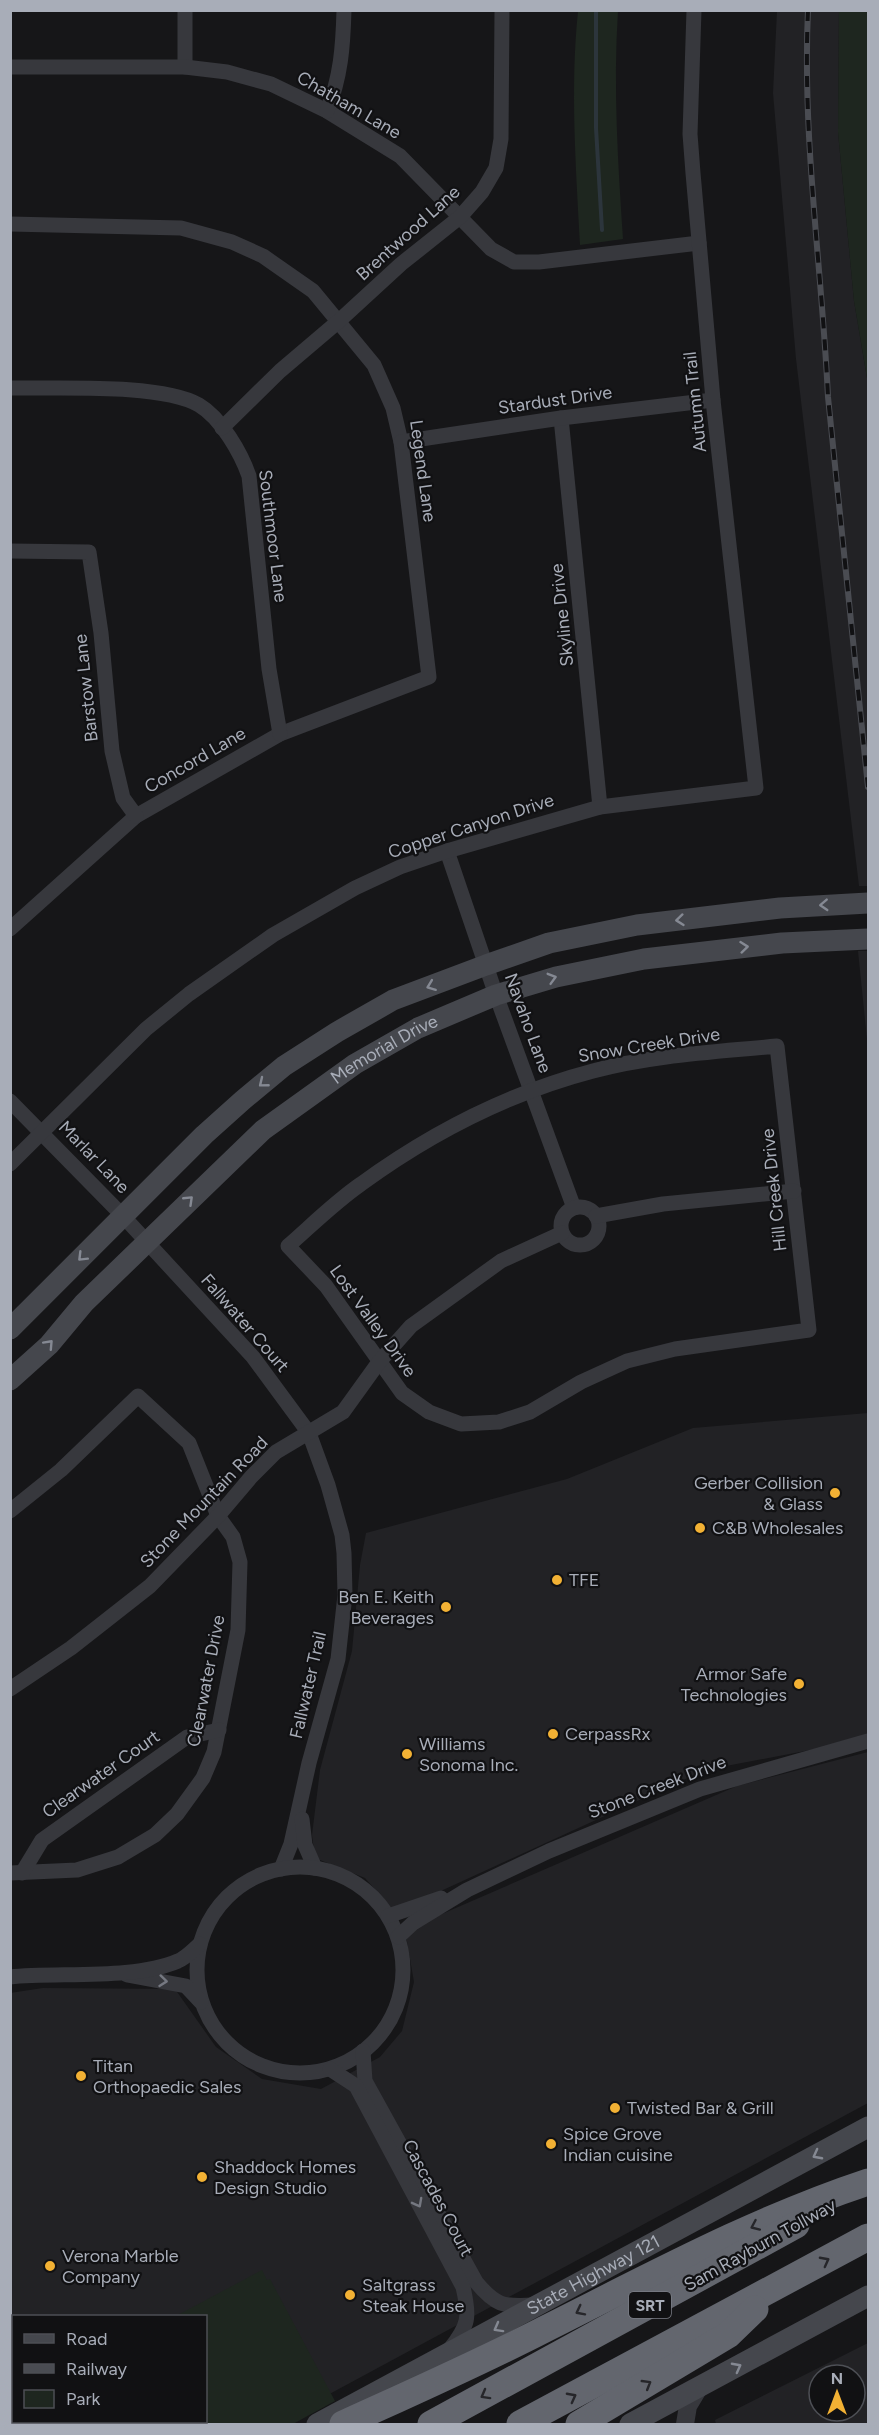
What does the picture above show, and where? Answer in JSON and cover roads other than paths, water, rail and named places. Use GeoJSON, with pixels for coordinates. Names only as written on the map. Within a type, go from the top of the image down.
{"type":"FeatureCollection","features":[{"type":"Feature","properties":{"kind":"highway"},"geometry":{"type":"LineString","coordinates":[[343,2424],[532,2336],[696,2253],[811,2201],[868,2184]]}},
{"type":"Feature","properties":{"kind":"highway","name":"Sam Rayburn Tollway"},"geometry":{"type":"LineString","coordinates":[[431,2424],[868,2184]]}},
{"type":"Feature","properties":{"kind":"highway","name":"SRT"},"geometry":{"type":"LineString","coordinates":[[520,2424],[868,2237]]}},
{"type":"Feature","properties":{"kind":"highway"},"geometry":{"type":"LineString","coordinates":[[579,2424],[728,2335],[781,2284]]}},
{"type":"Feature","properties":{"kind":"main road","name":"Memorial Drive"},"geometry":{"type":"LineString","coordinates":[[10,1329],[204,1135],[284,1066],[393,1000],[486,964],[549,943],[637,925],[780,908],[868,903]]}},
{"type":"Feature","properties":{"kind":"main road","name":"Memorial Drive"},"geometry":{"type":"LineString","coordinates":[[10,1380],[49,1345],[84,1303],[263,1130],[356,1064],[418,1028],[496,995],[556,977],[644,959],[782,943],[868,939]]}},
{"type":"Feature","properties":{"kind":"main road","name":"State Highway 121"},"geometry":{"type":"LineString","coordinates":[[317,2424],[868,2127]]}},
{"type":"Feature","properties":{"kind":"main road"},"geometry":{"type":"LineString","coordinates":[[630,2424],[868,2296]]}},
{"type":"Feature","properties":{"kind":"street"},"geometry":{"type":"LineString","coordinates":[[185,10],[185,67]]}},
{"type":"Feature","properties":{"kind":"street"},"geometry":{"type":"LineString","coordinates":[[327,111],[336,90],[343,57],[344,10]]}},
{"type":"Feature","properties":{"kind":"street","name":"Brentwood Lane"},"geometry":{"type":"LineString","coordinates":[[222,428],[280,371],[401,264],[460,217],[483,192],[496,168],[501,139],[502,10]]}},
{"type":"Feature","properties":{"kind":"street","name":"Autumn Trail"},"geometry":{"type":"LineString","coordinates":[[694,10],[690,134],[713,400],[756,788]]}},
{"type":"Feature","properties":{"kind":"street","name":"Chatham Lane"},"geometry":{"type":"LineString","coordinates":[[10,67],[185,67],[227,72],[271,84],[327,111],[400,156],[491,249],[514,262],[539,262],[699,243]]}},
{"type":"Feature","properties":{"kind":"street","name":"Legend Lane"},"geometry":{"type":"LineString","coordinates":[[10,224],[182,228],[207,234],[263,256],[313,291],[340,320],[374,364],[393,408],[401,442],[429,677]]}},
{"type":"Feature","properties":{"kind":"street","name":"Southmoor Lane"},"geometry":{"type":"LineString","coordinates":[[10,388],[132,391],[168,395],[199,405],[222,428],[244,461],[249,476],[269,669],[280,734]]}},
{"type":"Feature","properties":{"kind":"street","name":"Stardust Drive"},"geometry":{"type":"LineString","coordinates":[[401,442],[561,418],[713,400]]}},
{"type":"Feature","properties":{"kind":"street","name":"Skyline Drive"},"geometry":{"type":"LineString","coordinates":[[561,418],[600,807]]}},
{"type":"Feature","properties":{"kind":"street","name":"Barstow Lane"},"geometry":{"type":"LineString","coordinates":[[10,551],[89,552],[101,633],[112,751],[123,798],[136,816]]}},
{"type":"Feature","properties":{"kind":"street","name":"Concord Lane"},"geometry":{"type":"LineString","coordinates":[[10,929],[136,816],[280,734],[429,677]]}},
{"type":"Feature","properties":{"kind":"street","name":"Copper Canyon Drive"},"geometry":{"type":"LineString","coordinates":[[10,1164],[146,1029],[234,960],[355,888],[400,867],[447,850],[600,807],[756,788]]}},
{"type":"Feature","properties":{"kind":"street","name":"Navaho Lane"},"geometry":{"type":"LineString","coordinates":[[447,850],[496,995],[574,1208]]}},
{"type":"Feature","properties":{"kind":"street","name":"Snow Creek Drive"},"geometry":{"type":"LineString","coordinates":[[288,1246],[360,1184],[419,1146],[449,1127],[531,1090],[594,1071],[673,1057],[777,1046]]}},
{"type":"Feature","properties":{"kind":"street","name":"Hill Creek Drive"},"geometry":{"type":"LineString","coordinates":[[777,1046],[809,1330]]}},
{"type":"Feature","properties":{"kind":"street","name":"Marlar Lane"},"geometry":{"type":"LineString","coordinates":[[10,1101],[147,1242]]}},
{"type":"Feature","properties":{"kind":"street"},"geometry":{"type":"LineString","coordinates":[[596,1216],[663,1204],[794,1191]]}},
{"type":"Feature","properties":{"kind":"street"},"geometry":{"type":"LineString","coordinates":[[574,1208],[586,1208],[596,1216],[598,1230],[590,1242],[581,1245],[572,1243],[562,1233],[564,1215],[574,1208]]}},
{"type":"Feature","properties":{"kind":"street","name":"Stone Mountain Road"},"geometry":{"type":"LineString","coordinates":[[10,1689],[71,1648],[150,1586],[218,1516],[250,1477],[276,1452],[343,1412],[379,1362],[411,1326],[501,1261],[562,1233]]}},
{"type":"Feature","properties":{"kind":"street","name":"Fallwater Court"},"geometry":{"type":"LineString","coordinates":[[147,1242],[253,1357],[309,1433]]}},
{"type":"Feature","properties":{"kind":"street","name":"Lost Valley Drive"},"geometry":{"type":"LineString","coordinates":[[288,1246],[326,1286],[362,1333],[379,1362],[402,1393],[429,1412],[461,1424],[499,1422],[530,1412],[581,1382],[627,1361],[675,1349],[809,1330]]}},
{"type":"Feature","properties":{"kind":"street","name":"Clearwater Drive"},"geometry":{"type":"LineString","coordinates":[[10,1511],[61,1470],[138,1396],[189,1443],[218,1516],[233,1537],[240,1562],[238,1630],[214,1752],[203,1778],[177,1814],[155,1835],[118,1857],[76,1870],[16,1873]]}},
{"type":"Feature","properties":{"kind":"street","name":"Fallwater Trail"},"geometry":{"type":"LineString","coordinates":[[281,1869],[291,1844],[309,1763],[338,1659],[345,1595],[342,1535],[328,1485],[309,1433]]}},
{"type":"Feature","properties":{"kind":"street","name":"Clearwater Court"},"geometry":{"type":"LineString","coordinates":[[16,1873],[42,1840],[187,1737],[219,1730]]}},
{"type":"Feature","properties":{"kind":"street","name":"Stone Creek Drive"},"geometry":{"type":"LineString","coordinates":[[398,1937],[413,1923],[467,1890],[549,1851],[700,1789],[868,1741]]}},
{"type":"Feature","properties":{"kind":"street","name":"Fallwater Trail"},"geometry":{"type":"LineString","coordinates":[[301,1807],[305,1845],[315,1868]]}},
{"type":"Feature","properties":{"kind":"street"},"geometry":{"type":"LineString","coordinates":[[118,1973],[186,1986],[201,2002],[216,2031],[238,2053],[267,2068],[299,2073],[330,2068],[348,2061],[363,2051],[387,2025],[401,1994],[404,1971],[398,1937],[388,1916],[364,1889],[345,1877],[315,1868],[281,1869],[247,1881],[226,1897],[210,1919],[200,1944],[196,1971],[201,2002]]}},
{"type":"Feature","properties":{"kind":"street","name":"Stone Creek Drive"},"geometry":{"type":"LineString","coordinates":[[388,1916],[467,1890]]}},
{"type":"Feature","properties":{"kind":"street"},"geometry":{"type":"LineString","coordinates":[[10,1977],[37,1974],[118,1973],[178,1961],[200,1944]]}},
{"type":"Feature","properties":{"kind":"street","name":"Cascades Court"},"geometry":{"type":"LineString","coordinates":[[363,2051],[366,2081],[476,2282],[490,2299],[512,2307],[539,2305]]}},
{"type":"Feature","properties":{"kind":"street","name":"Cascades Court"},"geometry":{"type":"LineString","coordinates":[[330,2068],[356,2086],[463,2287],[469,2311],[462,2334],[443,2358]]}},
{"type":"Feature","properties":{"kind":"street"},"geometry":{"type":"LineString","coordinates":[[685,2424],[688,2406],[700,2386]]}},
{"type":"Feature","properties":{"kind":"waterway"},"geometry":{"type":"LineString","coordinates":[[596,10],[596,128],[602,230]]}},
{"type":"Feature","properties":{"kind":"railway"},"geometry":{"type":"LineString","coordinates":[[808,10],[810,156],[828,397],[868,787]]}},
{"type":"Feature","properties":{"kind":"place","name":"Gerber Collision & Glass"},"geometry":{"type":"Point","coordinates":[835,1493]}},
{"type":"Feature","properties":{"kind":"place","name":"C&B Wholesales"},"geometry":{"type":"Point","coordinates":[700,1528]}},
{"type":"Feature","properties":{"kind":"place","name":"TFE"},"geometry":{"type":"Point","coordinates":[557,1580]}},
{"type":"Feature","properties":{"kind":"place","name":"Ben E. Keith Beverages"},"geometry":{"type":"Point","coordinates":[446,1607]}},
{"type":"Feature","properties":{"kind":"place","name":"Armor Safe Technologies"},"geometry":{"type":"Point","coordinates":[799,1684]}},
{"type":"Feature","properties":{"kind":"place","name":"CerpassRx"},"geometry":{"type":"Point","coordinates":[553,1734]}},
{"type":"Feature","properties":{"kind":"place","name":"Williams Sonoma Inc."},"geometry":{"type":"Point","coordinates":[407,1754]}},
{"type":"Feature","properties":{"kind":"place","name":"Titan Orthopaedic Sales"},"geometry":{"type":"Point","coordinates":[81,2076]}},
{"type":"Feature","properties":{"kind":"place","name":"Twisted Bar & Grill"},"geometry":{"type":"Point","coordinates":[615,2108]}},
{"type":"Feature","properties":{"kind":"place","name":"Spice Grove Indian cuisine"},"geometry":{"type":"Point","coordinates":[551,2144]}},
{"type":"Feature","properties":{"kind":"place","name":"Shaddock Homes Design Studio"},"geometry":{"type":"Point","coordinates":[202,2177]}},
{"type":"Feature","properties":{"kind":"place","name":"Verona Marble Company"},"geometry":{"type":"Point","coordinates":[50,2266]}},
{"type":"Feature","properties":{"kind":"place","name":"Saltgrass Steak House"},"geometry":{"type":"Point","coordinates":[350,2295]}}]}
